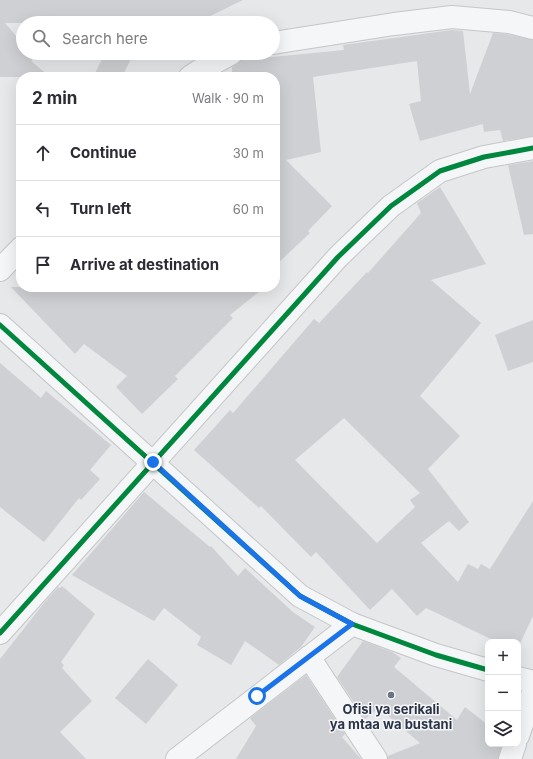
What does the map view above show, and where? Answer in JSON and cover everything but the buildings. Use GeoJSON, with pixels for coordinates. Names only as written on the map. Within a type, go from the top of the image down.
{"type":"FeatureCollection","features":[{"type":"Feature","properties":{"kind":"street"},"geometry":{"type":"LineString","coordinates":[[280,42],[394,24],[452,17],[509,22],[533,28]]}},
{"type":"Feature","properties":{"kind":"street"},"geometry":{"type":"LineString","coordinates":[[198,72],[219,60]]}},
{"type":"Feature","properties":{"kind":"street"},"geometry":{"type":"LineString","coordinates":[[0,633],[338,257],[391,206],[440,171],[484,157],[533,148]]}},
{"type":"Feature","properties":{"kind":"street"},"geometry":{"type":"LineString","coordinates":[[0,270],[16,253]]}},
{"type":"Feature","properties":{"kind":"street"},"geometry":{"type":"LineString","coordinates":[[0,325],[300,596],[352,624],[436,655],[485,669]]}},
{"type":"Feature","properties":{"kind":"street"},"geometry":{"type":"LineString","coordinates":[[177,759],[352,624]]}},
{"type":"Feature","properties":{"kind":"street"},"geometry":{"type":"LineString","coordinates":[[309,657],[376,759]]}},
{"type":"Feature","properties":{"kind":"street"},"geometry":{"type":"LineString","coordinates":[[521,679],[533,682]]}},
{"type":"Feature","properties":{"kind":"street"},"geometry":{"type":"LineString","coordinates":[[521,727],[533,692]]}},
{"type":"Feature","properties":{"kind":"street"},"geometry":{"type":"LineString","coordinates":[[510,759],[514,747]]}},
{"type":"Feature","properties":{"kind":"cycle path"},"geometry":{"type":"LineString","coordinates":[[0,633],[338,257],[391,206],[440,171],[484,157],[533,148]]}},
{"type":"Feature","properties":{"kind":"cycle path"},"geometry":{"type":"LineString","coordinates":[[0,325],[300,596],[352,624],[436,655],[485,669]]}},
{"type":"Feature","properties":{"kind":"place","name":"Ofisi ya serikali ya mtaa wa bustani"},"geometry":{"type":"Point","coordinates":[391,695]}},
{"type":"Feature","properties":{"kind":"route"},"geometry":{"type":"LineString","coordinates":[[153,462],[300,596],[352,624],[257,696]]}}]}
